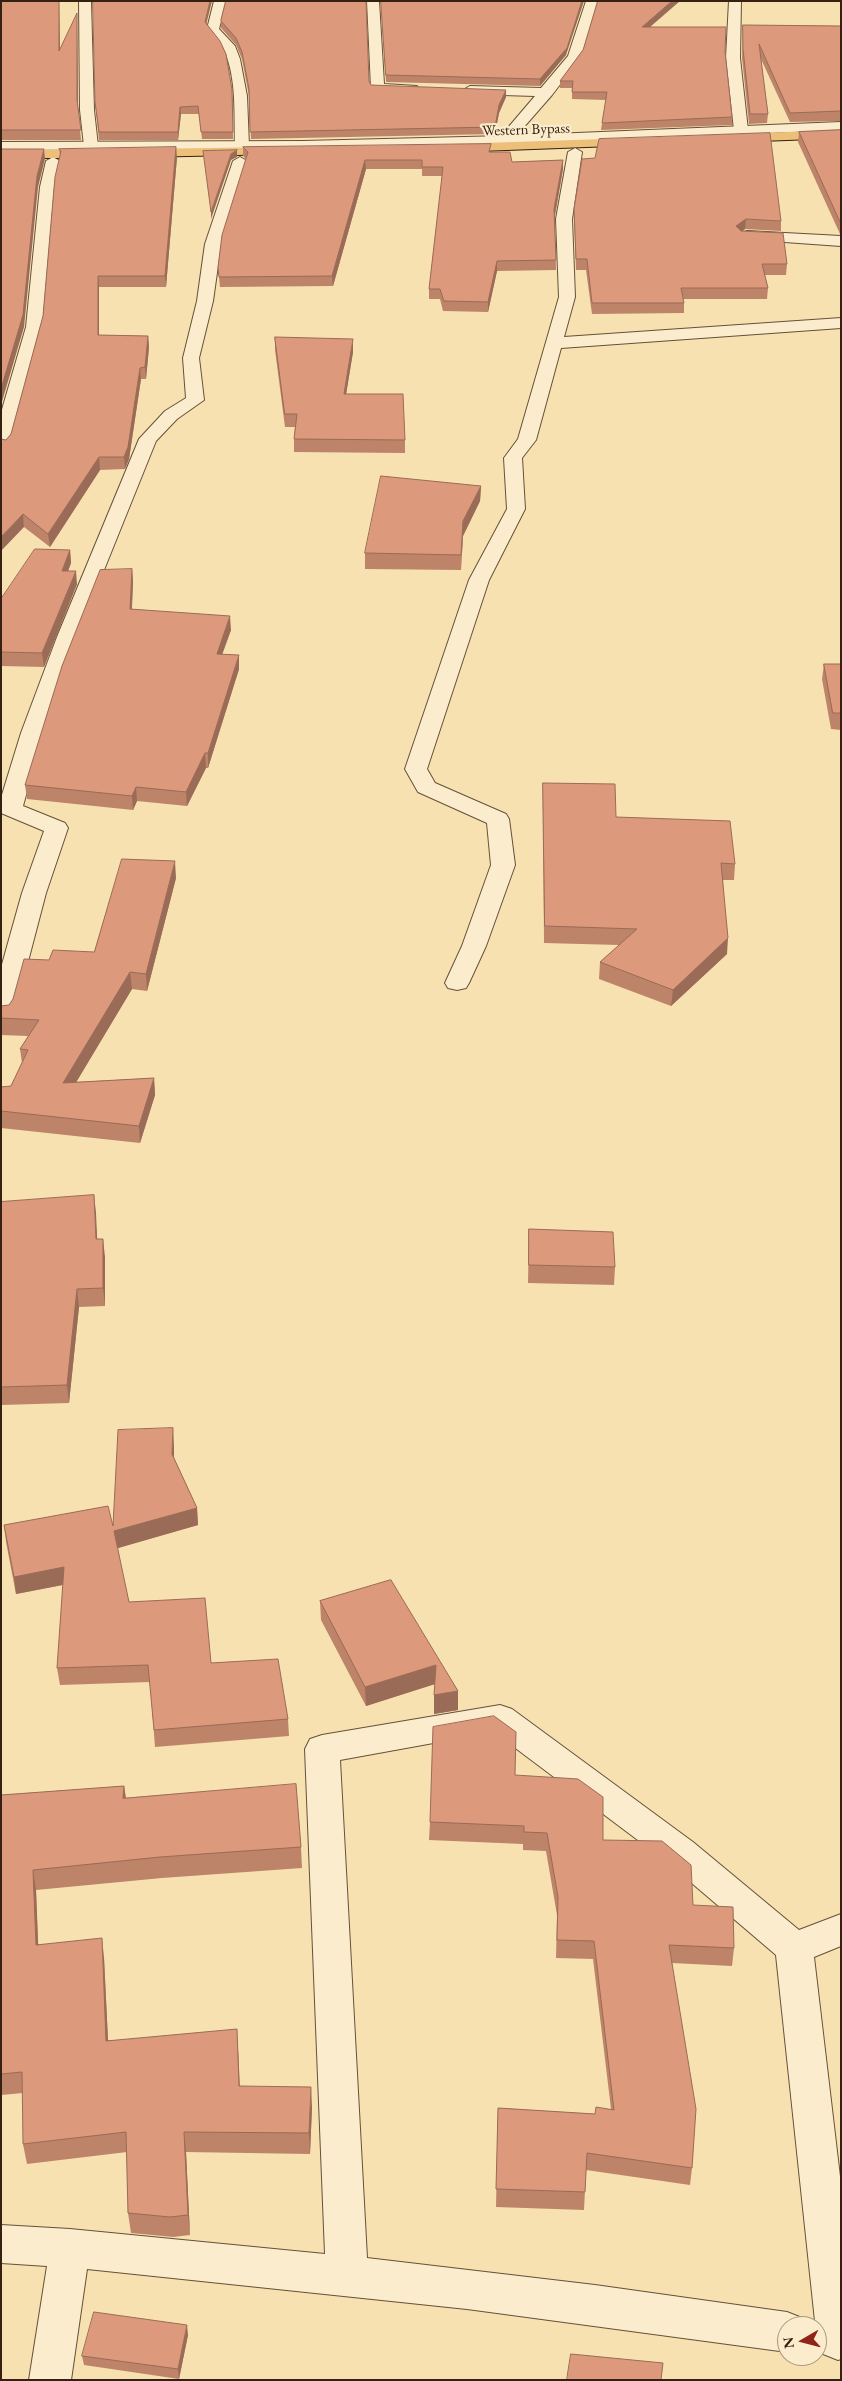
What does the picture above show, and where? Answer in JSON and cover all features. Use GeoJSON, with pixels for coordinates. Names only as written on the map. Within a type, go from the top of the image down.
{"type":"FeatureCollection","features":[{"type":"Feature","properties":{"kind":"main road","name":"Western Bypass"},"geometry":{"type":"LineString","coordinates":[[1,154],[501,148],[841,134]]}},
{"type":"Feature","properties":{"kind":"street"},"geometry":{"type":"LineString","coordinates":[[85,1],[87,110],[91,146]]}},
{"type":"Feature","properties":{"kind":"street"},"geometry":{"type":"LineString","coordinates":[[1,1016],[34,893],[58,828],[6,807],[64,646],[148,439],[171,415],[195,400],[191,358],[205,301],[213,244],[241,153],[240,94],[230,48],[217,37],[213,29],[220,1]]}},
{"type":"Feature","properties":{"kind":"street"},"geometry":{"type":"LineString","coordinates":[[373,1],[378,88],[428,89]]}},
{"type":"Feature","properties":{"kind":"street"},"geometry":{"type":"LineString","coordinates":[[505,140],[574,57],[592,1]]}},
{"type":"Feature","properties":{"kind":"street"},"geometry":{"type":"LineString","coordinates":[[735,1],[733,58],[741,130]]}},
{"type":"Feature","properties":{"kind":"street"},"geometry":{"type":"LineString","coordinates":[[458,90],[546,92]]}},
{"type":"Feature","properties":{"kind":"street"},"geometry":{"type":"LineString","coordinates":[[457,983],[474,946],[503,865],[498,819],[426,787],[416,769],[479,580],[516,509],[513,458],[526,440],[566,297],[564,219],[575,152]]}},
{"type":"Feature","properties":{"kind":"street"},"geometry":{"type":"LineString","coordinates":[[1,446],[34,327],[47,187],[53,161]]}},
{"type":"Feature","properties":{"kind":"street"},"geometry":{"type":"LineString","coordinates":[[745,236],[841,241]]}},
{"type":"Feature","properties":{"kind":"street"},"geometry":{"type":"LineString","coordinates":[[554,343],[841,323]]}},
{"type":"Feature","properties":{"kind":"street"},"geometry":{"type":"LineString","coordinates":[[346,2275],[322,1749],[500,1718],[680,1852],[794,1948],[832,2339]]}},
{"type":"Feature","properties":{"kind":"street"},"geometry":{"type":"LineString","coordinates":[[794,1948],[841,1930]]}},
{"type":"Feature","properties":{"kind":"street"},"geometry":{"type":"LineString","coordinates":[[1,2244],[70,2248],[346,2275],[642,2310],[777,2330]]}},
{"type":"Feature","properties":{"kind":"street"},"geometry":{"type":"LineString","coordinates":[[50,2380],[70,2248]]}},
{"type":"Feature","properties":{"kind":"lane"},"geometry":{"type":"LineString","coordinates":[[134,161],[241,153],[841,126]]}},
{"type":"Feature","properties":{"kind":"lane"},"geometry":{"type":"LineString","coordinates":[[728,147],[841,142]]}},
{"type":"Feature","properties":{"kind":"lane"},"geometry":{"type":"LineString","coordinates":[[1,146],[91,146],[241,153],[286,160]]}},
{"type":"Feature","properties":{"kind":"lane"},"geometry":{"type":"LineString","coordinates":[[440,156],[642,150]]}},
{"type":"Feature","properties":{"kind":"lane"},"geometry":{"type":"LineString","coordinates":[[1,161],[105,161]]}},
{"type":"Feature","properties":{"kind":"building"},"geometry":{"type":"Polygon","coordinates":[[[1,1],[59,1],[59,51],[77,13],[77,100],[81,130],[1,130],[1,1]]]}},
{"type":"Feature","properties":{"kind":"building"},"geometry":{"type":"Polygon","coordinates":[[[93,1],[210,1],[205,22],[220,41],[226,54],[232,90],[233,132],[201,132],[198,106],[180,107],[178,132],[99,132],[95,102],[93,1]]]}},
{"type":"Feature","properties":{"kind":"building"},"geometry":{"type":"Polygon","coordinates":[[[226,1],[366,1],[369,81],[371,85],[506,90],[499,105],[495,127],[250,132],[249,89],[242,52],[236,38],[221,21],[226,1]]]}},
{"type":"Feature","properties":{"kind":"building"},"geometry":{"type":"Polygon","coordinates":[[[381,1],[582,1],[567,48],[540,79],[386,75],[381,1]]]}},
{"type":"Feature","properties":{"kind":"building"},"geometry":{"type":"Polygon","coordinates":[[[598,1],[672,1],[642,27],[726,27],[725,51],[732,117],[602,123],[607,92],[572,92],[573,81],[560,81],[583,50],[598,1]]]}},
{"type":"Feature","properties":{"kind":"building"},"geometry":{"type":"Polygon","coordinates":[[[743,25],[841,26],[841,111],[790,113],[759,44],[768,114],[750,114],[743,49],[743,25]]]}},
{"type":"Feature","properties":{"kind":"building"},"geometry":{"type":"Polygon","coordinates":[[[841,130],[841,224],[799,132],[841,130]]]}},
{"type":"Feature","properties":{"kind":"building"},"geometry":{"type":"Polygon","coordinates":[[[770,133],[781,221],[746,219],[736,226],[741,231],[783,233],[787,264],[762,264],[768,288],[681,288],[684,303],[592,303],[587,259],[576,259],[574,209],[582,159],[595,158],[599,139],[770,133]]]}},
{"type":"Feature","properties":{"kind":"building"},"geometry":{"type":"Polygon","coordinates":[[[491,144],[489,152],[510,152],[512,162],[563,160],[554,209],[556,260],[497,261],[488,302],[444,301],[440,289],[429,289],[443,167],[422,167],[422,160],[365,160],[332,276],[219,277],[218,267],[222,235],[248,152],[243,147],[491,144]]]}},
{"type":"Feature","properties":{"kind":"building"},"geometry":{"type":"Polygon","coordinates":[[[176,147],[165,276],[98,276],[98,335],[148,336],[145,367],[140,368],[128,447],[124,457],[99,457],[48,534],[23,514],[1,537],[1,439],[6,440],[11,434],[43,316],[55,177],[61,151],[59,149],[176,147]]]}},
{"type":"Feature","properties":{"kind":"building"},"geometry":{"type":"Polygon","coordinates":[[[1,149],[44,149],[37,176],[23,315],[1,389],[1,149]]]}},
{"type":"Feature","properties":{"kind":"building"},"geometry":{"type":"Polygon","coordinates":[[[237,150],[231,154],[211,212],[203,151],[237,150]]]}},
{"type":"Feature","properties":{"kind":"building"},"geometry":{"type":"Polygon","coordinates":[[[275,337],[353,339],[344,394],[403,394],[405,440],[294,439],[297,414],[285,414],[275,337]]]}},
{"type":"Feature","properties":{"kind":"building"},"geometry":{"type":"Polygon","coordinates":[[[381,476],[481,486],[463,521],[461,555],[365,553],[381,476]]]}},
{"type":"Feature","properties":{"kind":"building"},"geometry":{"type":"Polygon","coordinates":[[[35,549],[70,550],[62,571],[76,571],[42,653],[1,652],[1,599],[35,549]]]}},
{"type":"Feature","properties":{"kind":"building"},"geometry":{"type":"Polygon","coordinates":[[[132,569],[130,609],[230,616],[217,654],[239,655],[208,753],[205,753],[186,792],[136,787],[132,796],[25,785],[62,666],[100,570],[132,569]]]}},
{"type":"Feature","properties":{"kind":"building"},"geometry":{"type":"Polygon","coordinates":[[[824,664],[841,664],[841,713],[833,713],[824,664]]]}},
{"type":"Feature","properties":{"kind":"building"},"geometry":{"type":"Polygon","coordinates":[[[543,783],[615,784],[616,817],[730,821],[735,864],[721,863],[728,938],[673,990],[600,962],[637,929],[545,926],[543,783]]]}},
{"type":"Feature","properties":{"kind":"building"},"geometry":{"type":"Polygon","coordinates":[[[122,859],[175,861],[146,974],[130,972],[63,1083],[154,1078],[139,1126],[1,1111],[1,1087],[11,1086],[28,1050],[20,1049],[39,1020],[1,1018],[1,1006],[9,1005],[13,999],[24,959],[49,960],[53,950],[94,952],[122,859]]]}},
{"type":"Feature","properties":{"kind":"building"},"geometry":{"type":"Polygon","coordinates":[[[94,1195],[96,1239],[103,1239],[103,1288],[77,1289],[67,1385],[1,1387],[1,1202],[94,1195]]]}},
{"type":"Feature","properties":{"kind":"building"},"geometry":{"type":"Polygon","coordinates":[[[529,1229],[613,1232],[615,1267],[529,1265],[529,1229]]]}},
{"type":"Feature","properties":{"kind":"building"},"geometry":{"type":"Polygon","coordinates":[[[173,1428],[172,1454],[197,1508],[114,1531],[129,1602],[205,1598],[211,1663],[278,1659],[288,1719],[154,1730],[148,1665],[57,1668],[64,1567],[14,1577],[4,1525],[108,1506],[113,1526],[118,1430],[173,1428]]]}},
{"type":"Feature","properties":{"kind":"building"},"geometry":{"type":"Polygon","coordinates":[[[391,1580],[458,1691],[434,1695],[436,1665],[365,1687],[320,1601],[391,1580]]]}},
{"type":"Feature","properties":{"kind":"building"},"geometry":{"type":"Polygon","coordinates":[[[494,1716],[516,1732],[515,1775],[578,1779],[603,1797],[603,1840],[662,1841],[691,1865],[693,1905],[733,1907],[734,1948],[669,1945],[696,2109],[692,2168],[587,2153],[585,2192],[496,2189],[498,2108],[595,2114],[596,2107],[614,2110],[594,1941],[557,1940],[558,1897],[547,1833],[524,1832],[524,1826],[430,1822],[433,1727],[494,1716]]]}},
{"type":"Feature","properties":{"kind":"building"},"geometry":{"type":"Polygon","coordinates":[[[296,1784],[301,1847],[160,1857],[33,1870],[36,1945],[102,1938],[106,2041],[237,2029],[239,2086],[311,2087],[309,2133],[184,2132],[188,2215],[170,2217],[128,2213],[126,2132],[23,2144],[22,2072],[1,2074],[1,1795],[124,1786],[123,1798],[296,1784]]]}},
{"type":"Feature","properties":{"kind":"building"},"geometry":{"type":"Polygon","coordinates":[[[94,2312],[187,2325],[178,2369],[82,2356],[94,2312]]]}},
{"type":"Feature","properties":{"kind":"building"},"geometry":{"type":"Polygon","coordinates":[[[571,2354],[663,2363],[661,2380],[567,2380],[571,2354]]]}}]}
